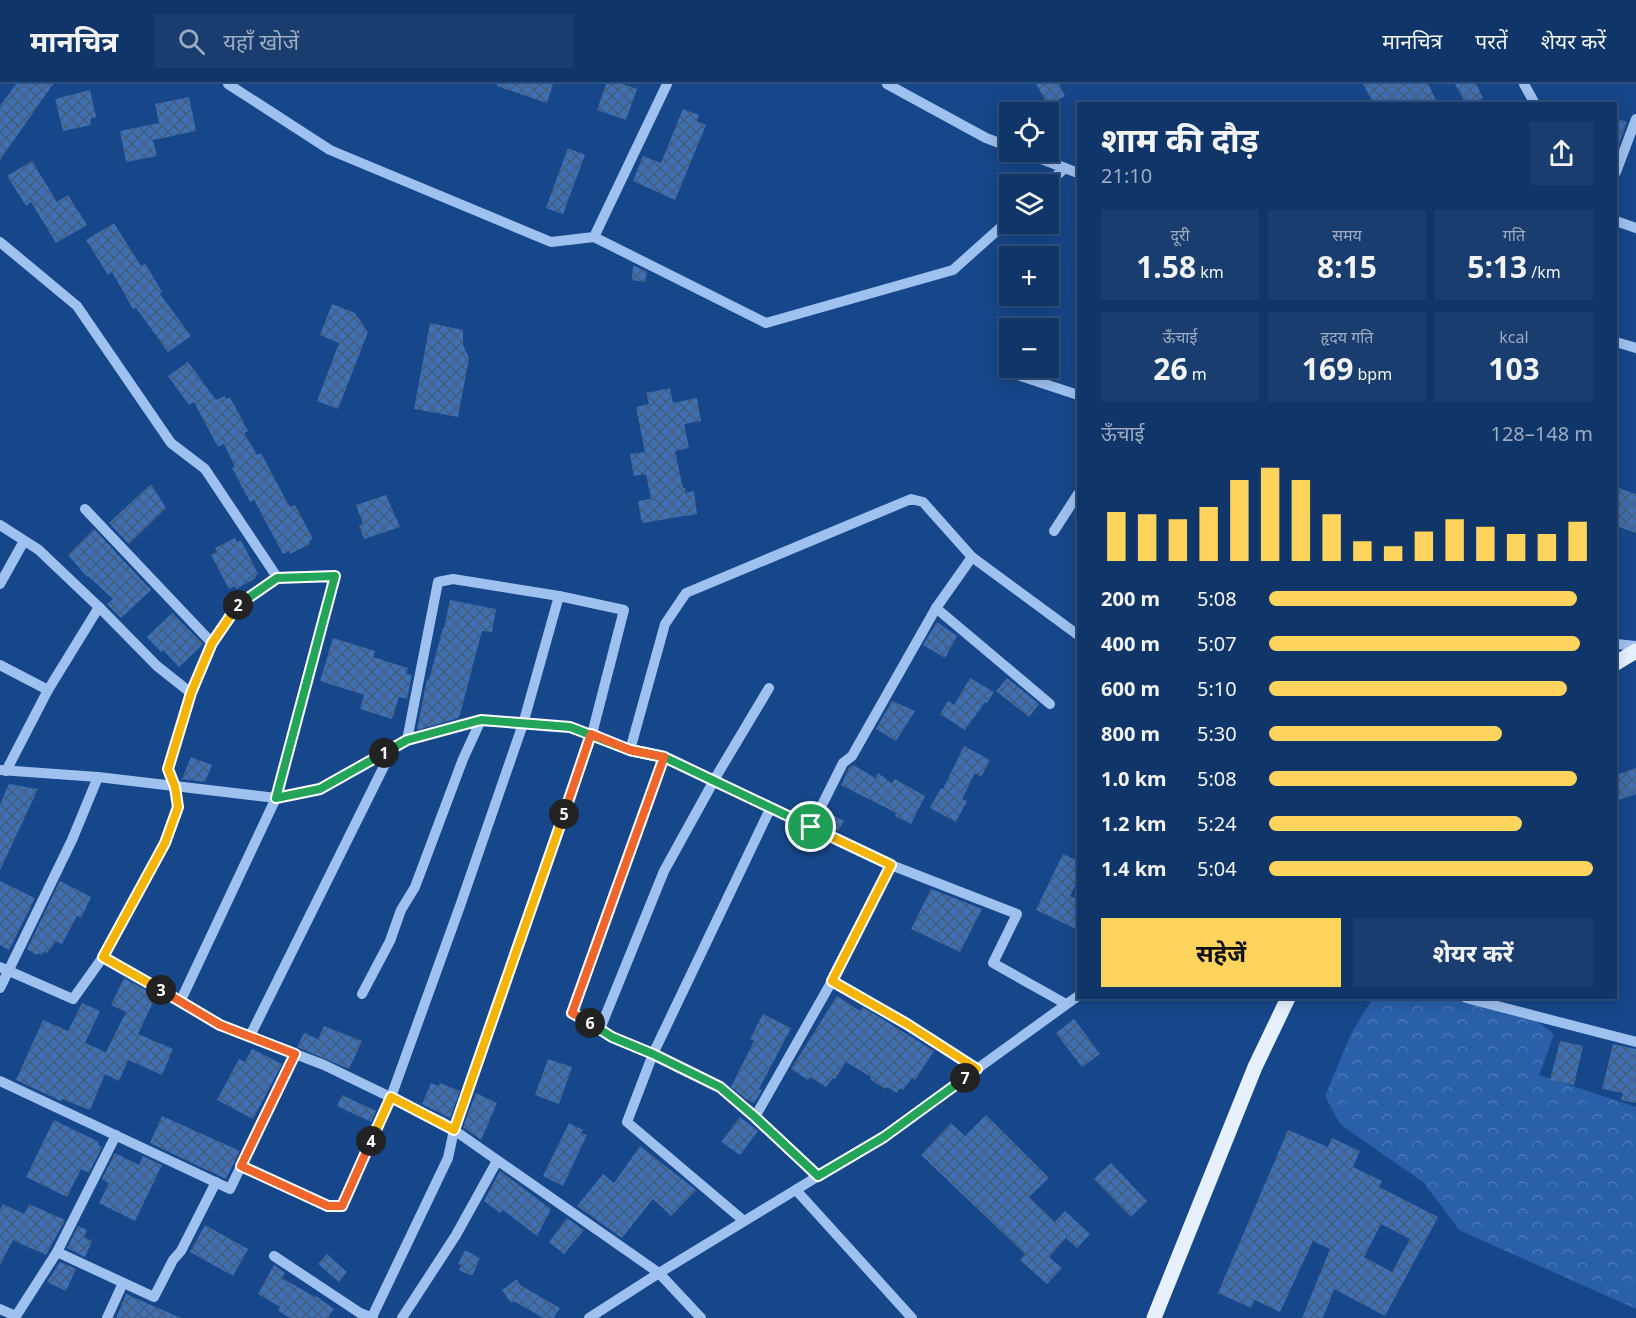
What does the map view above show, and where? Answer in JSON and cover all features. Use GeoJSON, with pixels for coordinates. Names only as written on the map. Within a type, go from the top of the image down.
{"type":"FeatureCollection","features":[{"type":"Feature","properties":{"kind":"main road"},"geometry":{"type":"LineString","coordinates":[[1617,662],[1636,649]]}},
{"type":"Feature","properties":{"kind":"main road"},"geometry":{"type":"LineString","coordinates":[[1154,1318],[1255,1067],[1288,999]]}},
{"type":"Feature","properties":{"kind":"street"},"geometry":{"type":"LineString","coordinates":[[228,84],[330,150],[551,242],[594,237],[766,323],[953,270],[999,229]]}},
{"type":"Feature","properties":{"kind":"street"},"geometry":{"type":"LineString","coordinates":[[594,237],[666,84]]}},
{"type":"Feature","properties":{"kind":"street"},"geometry":{"type":"LineString","coordinates":[[887,84],[999,143]]}},
{"type":"Feature","properties":{"kind":"street"},"geometry":{"type":"LineString","coordinates":[[1524,84],[1534,102]]}},
{"type":"Feature","properties":{"kind":"street"},"geometry":{"type":"LineString","coordinates":[[1617,169],[1636,119]]}},
{"type":"Feature","properties":{"kind":"street"},"geometry":{"type":"LineString","coordinates":[[1049,162],[1077,173]]}},
{"type":"Feature","properties":{"kind":"street"},"geometry":{"type":"LineString","coordinates":[[1058,174],[1065,168]]}},
{"type":"Feature","properties":{"kind":"street"},"geometry":{"type":"LineString","coordinates":[[1617,220],[1636,228]]}},
{"type":"Feature","properties":{"kind":"street"},"geometry":{"type":"LineString","coordinates":[[0,242],[77,306],[171,443],[205,469],[277,578]]}},
{"type":"Feature","properties":{"kind":"street"},"geometry":{"type":"LineString","coordinates":[[1617,342],[1636,348]]}},
{"type":"Feature","properties":{"kind":"street"},"geometry":{"type":"LineString","coordinates":[[1026,378],[1077,395]]}},
{"type":"Feature","properties":{"kind":"street"},"geometry":{"type":"LineString","coordinates":[[1054,531],[1077,496]]}},
{"type":"Feature","properties":{"kind":"street"},"geometry":{"type":"LineString","coordinates":[[630,750],[665,624],[686,593],[911,499],[923,502],[972,557],[1077,634]]}},
{"type":"Feature","properties":{"kind":"street"},"geometry":{"type":"LineString","coordinates":[[85,509],[212,643]]}},
{"type":"Feature","properties":{"kind":"street"},"geometry":{"type":"LineString","coordinates":[[0,525],[39,550],[157,666],[191,693]]}},
{"type":"Feature","properties":{"kind":"street"},"geometry":{"type":"LineString","coordinates":[[0,584],[24,540]]}},
{"type":"Feature","properties":{"kind":"street"},"geometry":{"type":"LineString","coordinates":[[811,827],[843,763],[852,756],[936,608],[972,557]]}},
{"type":"Feature","properties":{"kind":"street"},"geometry":{"type":"LineString","coordinates":[[5,969],[73,999],[103,957],[165,843],[178,807],[175,787],[168,769],[191,693],[212,643],[235,607],[277,578],[335,576],[276,798],[180,1002]]}},
{"type":"Feature","properties":{"kind":"street"},"geometry":{"type":"LineString","coordinates":[[274,1256],[360,1313],[373,1318],[448,1158],[454,1130],[591,734],[624,610],[559,596],[453,579],[438,582],[407,740]]}},
{"type":"Feature","properties":{"kind":"street"},"geometry":{"type":"LineString","coordinates":[[241,1166],[328,1206],[342,1206],[391,1097],[523,724],[559,596]]}},
{"type":"Feature","properties":{"kind":"street"},"geometry":{"type":"LineString","coordinates":[[99,607],[48,690],[3,771],[98,777],[276,798],[320,789],[407,740],[481,720],[570,727],[630,750],[664,757],[891,865],[1017,914],[993,963],[1065,1004]]}},
{"type":"Feature","properties":{"kind":"street"},"geometry":{"type":"LineString","coordinates":[[936,608],[1050,704]]}},
{"type":"Feature","properties":{"kind":"street"},"geometry":{"type":"LineString","coordinates":[[1617,644],[1636,649]]}},
{"type":"Feature","properties":{"kind":"street"},"geometry":{"type":"LineString","coordinates":[[0,665],[48,690]]}},
{"type":"Feature","properties":{"kind":"street"},"geometry":{"type":"LineString","coordinates":[[600,1029],[664,871],[769,688]]}},
{"type":"Feature","properties":{"kind":"street"},"geometry":{"type":"LineString","coordinates":[[362,994],[390,941],[401,910],[416,887],[463,759],[481,720]]}},
{"type":"Feature","properties":{"kind":"street"},"geometry":{"type":"LineString","coordinates":[[250,1036],[393,748]]}},
{"type":"Feature","properties":{"kind":"street"},"geometry":{"type":"LineString","coordinates":[[664,757],[572,1013],[612,1037],[720,1087],[818,1176]]}},
{"type":"Feature","properties":{"kind":"street"},"geometry":{"type":"LineString","coordinates":[[0,988],[5,969],[72,840],[98,777]]}},
{"type":"Feature","properties":{"kind":"street"},"geometry":{"type":"LineString","coordinates":[[744,1221],[627,1122],[653,1054],[770,809]]}},
{"type":"Feature","properties":{"kind":"street"},"geometry":{"type":"LineString","coordinates":[[755,1117],[832,981],[891,865]]}},
{"type":"Feature","properties":{"kind":"street"},"geometry":{"type":"LineString","coordinates":[[103,957],[220,1025],[324,1065],[454,1130],[658,1273],[701,1318]]}},
{"type":"Feature","properties":{"kind":"street"},"geometry":{"type":"LineString","coordinates":[[832,981],[907,1024],[977,1069]]}},
{"type":"Feature","properties":{"kind":"street"},"geometry":{"type":"LineString","coordinates":[[589,1318],[658,1273],[884,1137],[1077,997]]}},
{"type":"Feature","properties":{"kind":"street"},"geometry":{"type":"LineString","coordinates":[[1470,999],[1636,1042]]}},
{"type":"Feature","properties":{"kind":"street"},"geometry":{"type":"LineString","coordinates":[[0,1081],[230,1189],[295,1054]]}},
{"type":"Feature","properties":{"kind":"street"},"geometry":{"type":"LineString","coordinates":[[0,1309],[15,1316],[57,1252],[116,1136]]}},
{"type":"Feature","properties":{"kind":"street"},"geometry":{"type":"LineString","coordinates":[[402,1318],[456,1235],[498,1161]]}},
{"type":"Feature","properties":{"kind":"street"},"geometry":{"type":"LineString","coordinates":[[57,1252],[154,1297],[173,1260],[181,1251],[216,1182]]}},
{"type":"Feature","properties":{"kind":"street"},"geometry":{"type":"LineString","coordinates":[[796,1190],[912,1318]]}},
{"type":"Feature","properties":{"kind":"street"},"geometry":{"type":"LineString","coordinates":[[107,1318],[123,1283]]}},
{"type":"Feature","properties":{"kind":"green space"},"geometry":{"type":"Polygon","coordinates":[[[1372,999],[1488,999],[1517,1006],[1554,1034],[1539,1075],[1636,1107],[1636,1309],[1459,1230],[1424,1183],[1340,1124],[1325,1096],[1351,1034],[1372,999]]]}},
{"type":"Feature","properties":{"kind":"building"},"geometry":{"type":"Polygon","coordinates":[[[16,84],[53,84],[0,160],[0,106],[16,84]]]}},
{"type":"Feature","properties":{"kind":"building"},"geometry":{"type":"Polygon","coordinates":[[[497,84],[553,84],[547,103],[497,86],[497,84]]]}},
{"type":"Feature","properties":{"kind":"building"},"geometry":{"type":"Polygon","coordinates":[[[606,84],[623,84],[637,89],[626,120],[597,110],[606,84]]]}},
{"type":"Feature","properties":{"kind":"building"},"geometry":{"type":"Polygon","coordinates":[[[1036,84],[1059,84],[1065,96],[1054,102],[1046,102],[1036,84]]]}},
{"type":"Feature","properties":{"kind":"building"},"geometry":{"type":"Polygon","coordinates":[[[1363,84],[1428,84],[1437,102],[1373,102],[1363,84]]]}},
{"type":"Feature","properties":{"kind":"building"},"geometry":{"type":"Polygon","coordinates":[[[1455,84],[1476,84],[1483,98],[1476,102],[1465,102],[1455,84]]]}},
{"type":"Feature","properties":{"kind":"building"},"geometry":{"type":"Polygon","coordinates":[[[90,90],[96,117],[90,119],[91,125],[63,131],[55,99],[90,90]]]}},
{"type":"Feature","properties":{"kind":"building"},"geometry":{"type":"Polygon","coordinates":[[[189,97],[196,131],[153,140],[157,156],[126,162],[120,131],[159,123],[155,104],[189,97]]]}},
{"type":"Feature","properties":{"kind":"building"},"geometry":{"type":"Polygon","coordinates":[[[683,109],[699,115],[697,121],[706,125],[675,200],[633,181],[643,156],[661,163],[683,109]]]}},
{"type":"Feature","properties":{"kind":"building"},"geometry":{"type":"Polygon","coordinates":[[[1617,118],[1627,122],[1617,149],[1617,118]]]}},
{"type":"Feature","properties":{"kind":"building"},"geometry":{"type":"Polygon","coordinates":[[[568,148],[585,155],[563,214],[546,208],[568,148]]]}},
{"type":"Feature","properties":{"kind":"building"},"geometry":{"type":"Polygon","coordinates":[[[32,161],[57,202],[68,195],[87,225],[56,243],[31,202],[26,206],[7,176],[32,161]]]}},
{"type":"Feature","properties":{"kind":"building"},"geometry":{"type":"Polygon","coordinates":[[[114,223],[141,266],[145,263],[162,292],[160,294],[191,336],[168,352],[136,308],[133,309],[112,272],[108,275],[86,240],[114,223]]]}},
{"type":"Feature","properties":{"kind":"building"},"geometry":{"type":"Polygon","coordinates":[[[633,265],[647,272],[645,282],[632,280],[633,265]]]}},
{"type":"Feature","properties":{"kind":"building"},"geometry":{"type":"Polygon","coordinates":[[[332,304],[355,313],[368,332],[338,409],[317,401],[339,343],[320,335],[332,304]]]}},
{"type":"Feature","properties":{"kind":"building"},"geometry":{"type":"Polygon","coordinates":[[[430,323],[463,330],[463,345],[469,358],[458,417],[414,409],[430,323]]]}},
{"type":"Feature","properties":{"kind":"building"},"geometry":{"type":"Polygon","coordinates":[[[188,362],[216,400],[225,396],[226,399],[230,397],[248,431],[244,433],[257,455],[261,453],[288,504],[291,507],[295,505],[313,539],[309,541],[310,544],[290,554],[289,551],[283,554],[254,500],[250,502],[232,468],[235,467],[224,444],[218,447],[194,402],[189,405],[168,376],[188,362]]]}},
{"type":"Feature","properties":{"kind":"building"},"geometry":{"type":"Polygon","coordinates":[[[670,388],[673,403],[697,398],[701,421],[684,424],[689,448],[675,451],[683,488],[686,493],[694,491],[697,514],[642,523],[638,501],[651,499],[646,474],[634,476],[630,454],[645,452],[636,407],[649,404],[646,393],[670,388]]]}},
{"type":"Feature","properties":{"kind":"building"},"geometry":{"type":"Polygon","coordinates":[[[151,484],[166,508],[129,544],[109,523],[151,484]]]}},
{"type":"Feature","properties":{"kind":"building"},"geometry":{"type":"Polygon","coordinates":[[[1617,487],[1636,494],[1636,533],[1617,526],[1617,487]]]}},
{"type":"Feature","properties":{"kind":"building"},"geometry":{"type":"Polygon","coordinates":[[[386,495],[400,527],[364,539],[359,525],[363,524],[356,505],[386,495]]]}},
{"type":"Feature","properties":{"kind":"building"},"geometry":{"type":"Polygon","coordinates":[[[94,529],[151,590],[121,618],[107,604],[113,599],[87,577],[68,555],[94,529]]]}},
{"type":"Feature","properties":{"kind":"building"},"geometry":{"type":"Polygon","coordinates":[[[235,538],[237,542],[241,540],[258,574],[256,578],[236,589],[235,586],[229,589],[211,555],[217,552],[215,548],[235,538]]]}},
{"type":"Feature","properties":{"kind":"building"},"geometry":{"type":"Polygon","coordinates":[[[450,600],[496,609],[492,632],[482,631],[459,718],[417,730],[427,679],[429,680],[450,600]]]}},
{"type":"Feature","properties":{"kind":"building"},"geometry":{"type":"Polygon","coordinates":[[[172,613],[203,644],[179,667],[147,637],[172,613]]]}},
{"type":"Feature","properties":{"kind":"building"},"geometry":{"type":"Polygon","coordinates":[[[937,622],[957,636],[945,658],[923,645],[937,622]]]}},
{"type":"Feature","properties":{"kind":"building"},"geometry":{"type":"Polygon","coordinates":[[[333,638],[375,651],[373,657],[408,668],[406,674],[412,675],[407,699],[399,697],[392,719],[360,709],[364,695],[320,681],[333,638]]]}},
{"type":"Feature","properties":{"kind":"building"},"geometry":{"type":"Polygon","coordinates":[[[970,678],[994,692],[965,730],[940,714],[948,701],[954,705],[970,678]]]}},
{"type":"Feature","properties":{"kind":"building"},"geometry":{"type":"Polygon","coordinates":[[[1007,678],[1039,704],[1029,717],[996,691],[1007,678]]]}},
{"type":"Feature","properties":{"kind":"building"},"geometry":{"type":"Polygon","coordinates":[[[892,701],[915,711],[896,741],[876,729],[892,701]]]}},
{"type":"Feature","properties":{"kind":"building"},"geometry":{"type":"Polygon","coordinates":[[[964,746],[990,760],[981,777],[975,773],[962,799],[967,801],[956,822],[930,808],[941,788],[943,789],[964,746]]]}},
{"type":"Feature","properties":{"kind":"building"},"geometry":{"type":"Polygon","coordinates":[[[191,757],[212,765],[205,782],[182,779],[191,757]]]}},
{"type":"Feature","properties":{"kind":"building"},"geometry":{"type":"Polygon","coordinates":[[[853,765],[876,778],[878,773],[892,783],[895,779],[925,796],[911,824],[895,816],[896,813],[841,785],[849,768],[853,765]]]}},
{"type":"Feature","properties":{"kind":"building"},"geometry":{"type":"Polygon","coordinates":[[[1636,768],[1636,794],[1617,801],[1617,775],[1636,768]]]}},
{"type":"Feature","properties":{"kind":"building"},"geometry":{"type":"Polygon","coordinates":[[[9,784],[38,789],[0,870],[0,804],[9,784]]]}},
{"type":"Feature","properties":{"kind":"building"},"geometry":{"type":"Polygon","coordinates":[[[827,812],[844,821],[838,831],[821,823],[827,812]]]}},
{"type":"Feature","properties":{"kind":"building"},"geometry":{"type":"Polygon","coordinates":[[[1063,854],[1077,861],[1077,881],[1070,896],[1077,900],[1077,930],[1036,910],[1063,854]]]}},
{"type":"Feature","properties":{"kind":"building"},"geometry":{"type":"Polygon","coordinates":[[[0,881],[35,898],[9,950],[0,945],[0,881]]]}},
{"type":"Feature","properties":{"kind":"building"},"geometry":{"type":"Polygon","coordinates":[[[60,881],[91,897],[81,918],[77,916],[62,944],[56,941],[47,953],[37,955],[27,949],[60,881]]]}},
{"type":"Feature","properties":{"kind":"building"},"geometry":{"type":"Polygon","coordinates":[[[931,889],[982,909],[960,952],[911,929],[931,889]]]}},
{"type":"Feature","properties":{"kind":"building"},"geometry":{"type":"Polygon","coordinates":[[[124,978],[156,996],[138,1034],[173,1049],[162,1075],[128,1060],[119,1081],[105,1074],[90,1110],[62,1099],[61,1101],[16,1080],[43,1020],[68,1031],[82,1003],[100,1011],[85,1043],[106,1052],[126,1012],[111,1005],[124,978]]]}},
{"type":"Feature","properties":{"kind":"building"},"geometry":{"type":"Polygon","coordinates":[[[837,996],[860,1011],[863,1007],[934,1051],[915,1080],[912,1078],[903,1090],[900,1088],[897,1093],[887,1087],[885,1089],[870,1079],[871,1077],[846,1062],[835,1079],[833,1078],[826,1087],[810,1077],[808,1080],[791,1069],[837,996]]]}},
{"type":"Feature","properties":{"kind":"building"},"geometry":{"type":"Polygon","coordinates":[[[763,1014],[791,1028],[754,1103],[731,1087],[754,1041],[750,1039],[763,1014]]]}},
{"type":"Feature","properties":{"kind":"building"},"geometry":{"type":"Polygon","coordinates":[[[1074,1019],[1100,1054],[1082,1067],[1056,1033],[1074,1019]]]}},
{"type":"Feature","properties":{"kind":"building"},"geometry":{"type":"Polygon","coordinates":[[[324,1026],[362,1041],[349,1069],[297,1047],[304,1033],[318,1039],[324,1026]]]}},
{"type":"Feature","properties":{"kind":"building"},"geometry":{"type":"Polygon","coordinates":[[[1560,1041],[1583,1046],[1574,1085],[1550,1080],[1560,1041]]]}},
{"type":"Feature","properties":{"kind":"building"},"geometry":{"type":"Polygon","coordinates":[[[1613,1044],[1636,1049],[1636,1103],[1621,1100],[1623,1093],[1602,1089],[1613,1044]]]}},
{"type":"Feature","properties":{"kind":"building"},"geometry":{"type":"Polygon","coordinates":[[[252,1049],[282,1064],[253,1119],[217,1100],[239,1059],[245,1062],[252,1049]]]}},
{"type":"Feature","properties":{"kind":"building"},"geometry":{"type":"Polygon","coordinates":[[[548,1059],[572,1067],[559,1104],[535,1095],[548,1059]]]}},
{"type":"Feature","properties":{"kind":"building"},"geometry":{"type":"Polygon","coordinates":[[[431,1083],[438,1086],[440,1083],[460,1091],[450,1118],[422,1104],[431,1083]]]}},
{"type":"Feature","properties":{"kind":"building"},"geometry":{"type":"Polygon","coordinates":[[[476,1093],[497,1103],[481,1140],[463,1127],[476,1093]]]}},
{"type":"Feature","properties":{"kind":"building"},"geometry":{"type":"Polygon","coordinates":[[[342,1095],[376,1111],[371,1122],[337,1106],[342,1095]]]}},
{"type":"Feature","properties":{"kind":"building"},"geometry":{"type":"Polygon","coordinates":[[[986,1115],[1049,1178],[1029,1197],[1055,1222],[1065,1211],[1090,1234],[1077,1248],[1066,1238],[1049,1257],[1062,1268],[1047,1284],[1020,1260],[1025,1254],[921,1155],[951,1123],[965,1136],[986,1115]]]}},
{"type":"Feature","properties":{"kind":"building"},"geometry":{"type":"Polygon","coordinates":[[[162,1116],[240,1151],[226,1179],[150,1143],[162,1116]]]}},
{"type":"Feature","properties":{"kind":"building"},"geometry":{"type":"Polygon","coordinates":[[[740,1117],[758,1131],[740,1155],[721,1142],[740,1117]]]}},
{"type":"Feature","properties":{"kind":"building"},"geometry":{"type":"Polygon","coordinates":[[[54,1120],[99,1142],[98,1145],[102,1147],[89,1173],[81,1169],[67,1197],[26,1177],[54,1120]]]}},
{"type":"Feature","properties":{"kind":"building"},"geometry":{"type":"Polygon","coordinates":[[[569,1123],[583,1130],[581,1133],[587,1135],[563,1186],[543,1176],[569,1123]]]}},
{"type":"Feature","properties":{"kind":"building"},"geometry":{"type":"Polygon","coordinates":[[[1288,1130],[1328,1147],[1332,1138],[1360,1151],[1353,1167],[1382,1181],[1379,1187],[1438,1217],[1385,1316],[1334,1289],[1323,1318],[1302,1318],[1330,1249],[1313,1241],[1280,1312],[1255,1300],[1251,1308],[1218,1293],[1288,1130]],[[1381,1224],[1364,1257],[1392,1272],[1410,1239],[1381,1224]]]}},
{"type":"Feature","properties":{"kind":"building"},"geometry":{"type":"Polygon","coordinates":[[[640,1146],[696,1190],[671,1216],[653,1199],[622,1238],[577,1206],[603,1174],[614,1183],[640,1146]]]}},
{"type":"Feature","properties":{"kind":"building"},"geometry":{"type":"Polygon","coordinates":[[[115,1153],[139,1165],[143,1156],[162,1165],[135,1221],[99,1203],[109,1183],[102,1179],[115,1153]]]}},
{"type":"Feature","properties":{"kind":"building"},"geometry":{"type":"Polygon","coordinates":[[[1111,1163],[1147,1201],[1131,1217],[1094,1179],[1111,1163]]]}},
{"type":"Feature","properties":{"kind":"building"},"geometry":{"type":"Polygon","coordinates":[[[500,1171],[551,1209],[537,1236],[503,1210],[500,1213],[484,1201],[500,1171]]]}},
{"type":"Feature","properties":{"kind":"building"},"geometry":{"type":"Polygon","coordinates":[[[3,1204],[24,1214],[29,1204],[65,1220],[46,1255],[13,1240],[0,1265],[0,1210],[3,1204]]]}},
{"type":"Feature","properties":{"kind":"building"},"geometry":{"type":"Polygon","coordinates":[[[567,1218],[584,1230],[564,1254],[549,1242],[567,1218]]]}},
{"type":"Feature","properties":{"kind":"building"},"geometry":{"type":"Polygon","coordinates":[[[205,1225],[248,1249],[233,1276],[190,1252],[205,1225]]]}},
{"type":"Feature","properties":{"kind":"building"},"geometry":{"type":"Polygon","coordinates":[[[78,1226],[87,1230],[84,1237],[92,1241],[85,1257],[67,1248],[78,1226]]]}},
{"type":"Feature","properties":{"kind":"building"},"geometry":{"type":"Polygon","coordinates":[[[465,1250],[480,1258],[472,1276],[459,1270],[461,1265],[458,1264],[465,1250]]]}},
{"type":"Feature","properties":{"kind":"building"},"geometry":{"type":"Polygon","coordinates":[[[327,1254],[347,1272],[339,1282],[318,1264],[327,1254]]]}},
{"type":"Feature","properties":{"kind":"building"},"geometry":{"type":"Polygon","coordinates":[[[60,1262],[76,1269],[66,1291],[47,1282],[60,1262]]]}},
{"type":"Feature","properties":{"kind":"building"},"geometry":{"type":"Polygon","coordinates":[[[274,1265],[285,1273],[282,1278],[316,1296],[334,1309],[328,1318],[290,1318],[278,1311],[280,1307],[258,1294],[274,1265]]]}},
{"type":"Feature","properties":{"kind":"building"},"geometry":{"type":"Polygon","coordinates":[[[517,1279],[520,1285],[560,1308],[554,1318],[543,1318],[514,1301],[511,1303],[502,1290],[517,1279]]]}},
{"type":"Feature","properties":{"kind":"building"},"geometry":{"type":"Polygon","coordinates":[[[126,1294],[181,1318],[116,1318],[126,1294]]]}},
{"type":"Feature","properties":{"kind":"route"},"geometry":{"type":"LineString","coordinates":[[811,827],[664,757],[630,750],[591,734],[570,727],[481,720],[407,740],[320,789],[276,798],[335,576],[277,578],[235,607],[212,643],[191,693],[168,769],[175,787],[178,807],[165,843],[103,957],[220,1025],[295,1054],[241,1166],[328,1206],[342,1206],[391,1097],[454,1130],[591,734],[630,750],[664,757],[572,1013],[612,1037],[720,1087],[818,1176],[884,1137],[977,1069],[907,1024],[832,981],[891,865],[811,827]]}}]}
